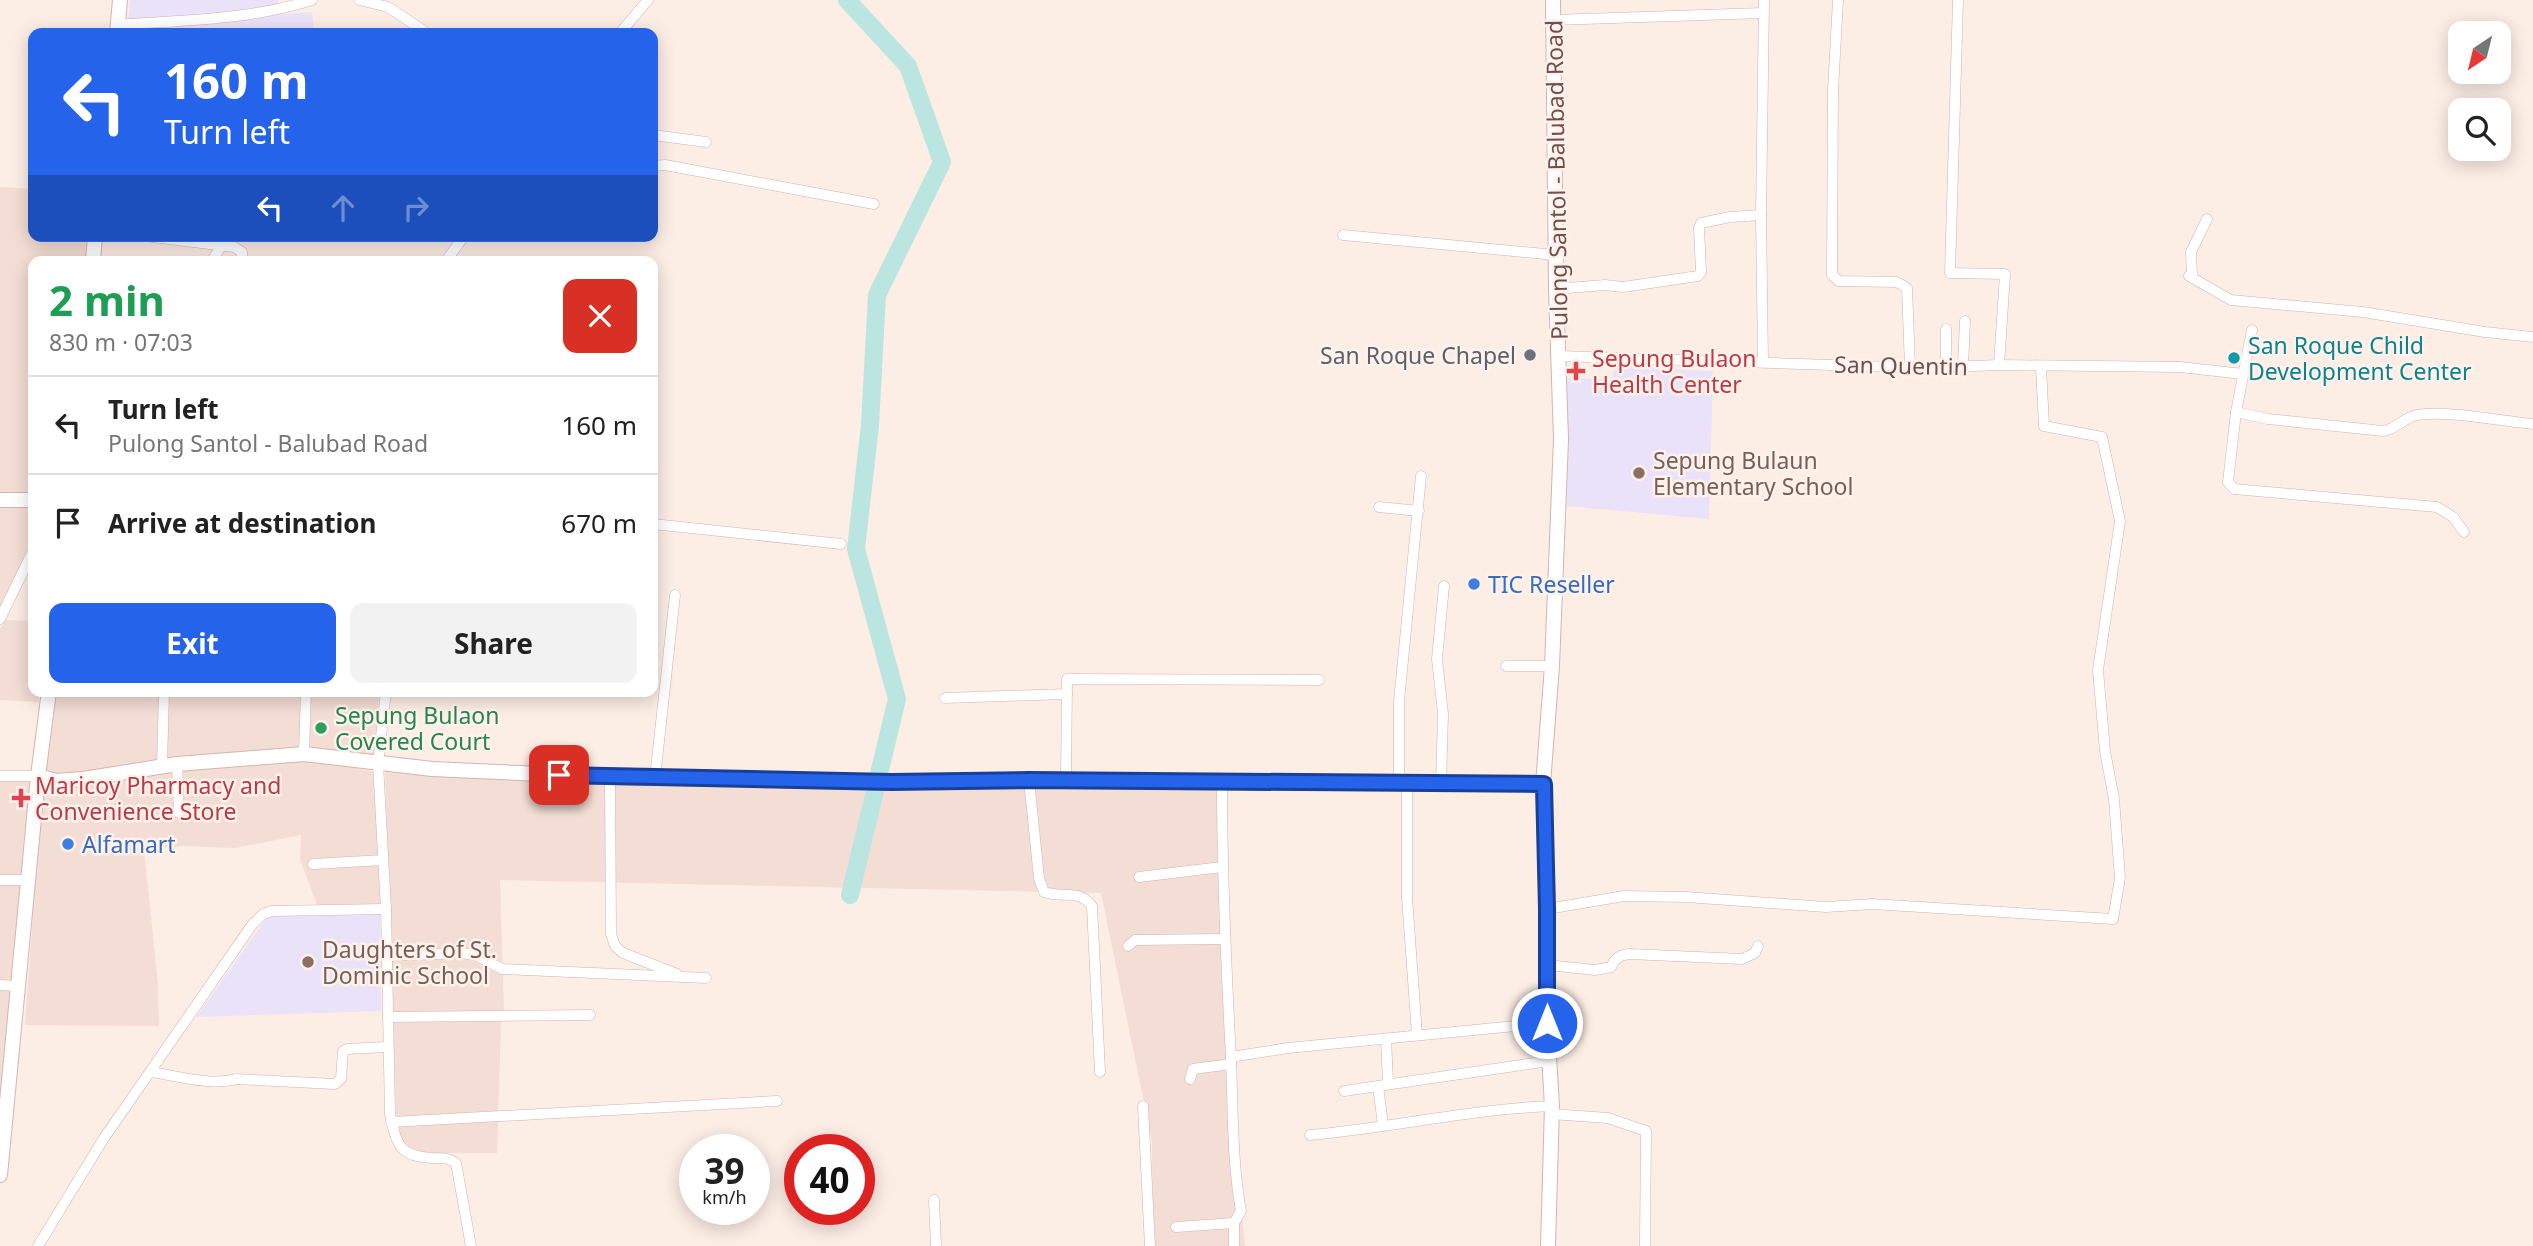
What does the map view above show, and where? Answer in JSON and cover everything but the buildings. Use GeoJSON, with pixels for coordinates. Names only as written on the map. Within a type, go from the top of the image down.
{"type":"FeatureCollection","features":[{"type":"Feature","properties":{"kind":"street"},"geometry":{"type":"LineString","coordinates":[[117,28],[120,0]]}},
{"type":"Feature","properties":{"kind":"street"},"geometry":{"type":"LineString","coordinates":[[125,28],[284,9],[312,0]]}},
{"type":"Feature","properties":{"kind":"street"},"geometry":{"type":"LineString","coordinates":[[359,0],[388,7],[420,28]]}},
{"type":"Feature","properties":{"kind":"street"},"geometry":{"type":"LineString","coordinates":[[624,28],[648,0]]}},
{"type":"Feature","properties":{"kind":"street","name":"Pulong Santol - Balubad Road"},"geometry":{"type":"LineString","coordinates":[[1548,1246],[1551,1110],[1547,1023],[1544,784],[1552,666],[1561,439],[1556,289],[1553,0]]}},
{"type":"Feature","properties":{"kind":"street"},"geometry":{"type":"LineString","coordinates":[[1763,361],[1761,215],[1764,0]]}},
{"type":"Feature","properties":{"kind":"street"},"geometry":{"type":"LineString","coordinates":[[1839,0],[1833,90],[1832,275],[1839,281],[1896,282],[1907,288],[1910,367]]}},
{"type":"Feature","properties":{"kind":"street"},"geometry":{"type":"LineString","coordinates":[[1958,0],[1950,273],[2006,274],[1999,365]]}},
{"type":"Feature","properties":{"kind":"street"},"geometry":{"type":"LineString","coordinates":[[1553,20],[1763,13]]}},
{"type":"Feature","properties":{"kind":"street"},"geometry":{"type":"LineString","coordinates":[[658,136],[706,142]]}},
{"type":"Feature","properties":{"kind":"street"},"geometry":{"type":"LineString","coordinates":[[658,166],[874,204]]}},
{"type":"Feature","properties":{"kind":"street"},"geometry":{"type":"LineString","coordinates":[[1556,289],[1605,285],[1623,287],[1698,276],[1701,272],[1701,223],[1730,217],[1761,215]]}},
{"type":"Feature","properties":{"kind":"street"},"geometry":{"type":"LineString","coordinates":[[2207,219],[2191,252],[2192,275],[2189,276],[2231,300],[2363,312],[2533,337]]}},
{"type":"Feature","properties":{"kind":"street"},"geometry":{"type":"LineString","coordinates":[[1343,235],[1556,255]]}},
{"type":"Feature","properties":{"kind":"street"},"geometry":{"type":"LineString","coordinates":[[226,242],[242,251],[242,256]]}},
{"type":"Feature","properties":{"kind":"street"},"geometry":{"type":"LineString","coordinates":[[1962,366],[1965,321]]}},
{"type":"Feature","properties":{"kind":"street"},"geometry":{"type":"LineString","coordinates":[[1946,328],[1946,367]]}},
{"type":"Feature","properties":{"kind":"street"},"geometry":{"type":"LineString","coordinates":[[2252,330],[2236,412],[2228,482],[2234,489],[2437,507],[2453,517],[2464,532]]}},
{"type":"Feature","properties":{"kind":"street","name":"San Quentin"},"geometry":{"type":"LineString","coordinates":[[1559,356],[1910,367],[2180,367],[2243,374]]}},
{"type":"Feature","properties":{"kind":"street"},"geometry":{"type":"LineString","coordinates":[[1547,909],[1625,896],[1686,897],[1826,907],[1872,904],[2113,919],[2120,878],[2098,670],[2120,521],[2102,437],[2044,426],[2040,367]]}},
{"type":"Feature","properties":{"kind":"street"},"geometry":{"type":"LineString","coordinates":[[2236,412],[2268,419],[2383,431],[2392,430],[2410,416],[2431,414],[2533,424]]}},
{"type":"Feature","properties":{"kind":"street"},"geometry":{"type":"LineString","coordinates":[[1417,1035],[1399,701],[1421,476]]}},
{"type":"Feature","properties":{"kind":"street"},"geometry":{"type":"LineString","coordinates":[[0,500],[28,500]]}},
{"type":"Feature","properties":{"kind":"street"},"geometry":{"type":"LineString","coordinates":[[1379,506],[1419,511]]}},
{"type":"Feature","properties":{"kind":"street"},"geometry":{"type":"LineString","coordinates":[[658,525],[841,544]]}},
{"type":"Feature","properties":{"kind":"street"},"geometry":{"type":"LineString","coordinates":[[0,619],[28,561]]}},
{"type":"Feature","properties":{"kind":"street"},"geometry":{"type":"LineString","coordinates":[[1441,784],[1443,714],[1437,659],[1444,586]]}},
{"type":"Feature","properties":{"kind":"street"},"geometry":{"type":"LineString","coordinates":[[655,778],[675,594]]}},
{"type":"Feature","properties":{"kind":"street"},"geometry":{"type":"LineString","coordinates":[[1506,666],[1552,666]]}},
{"type":"Feature","properties":{"kind":"street"},"geometry":{"type":"LineString","coordinates":[[1066,781],[1067,679],[1318,680]]}},
{"type":"Feature","properties":{"kind":"street"},"geometry":{"type":"LineString","coordinates":[[945,698],[1067,694]]}},
{"type":"Feature","properties":{"kind":"street"},"geometry":{"type":"LineString","coordinates":[[0,1175],[38,776],[48,697]]}},
{"type":"Feature","properties":{"kind":"street"},"geometry":{"type":"LineString","coordinates":[[164,697],[169,765],[179,813]]}},
{"type":"Feature","properties":{"kind":"street"},"geometry":{"type":"LineString","coordinates":[[304,754],[306,697]]}},
{"type":"Feature","properties":{"kind":"street"},"geometry":{"type":"LineString","coordinates":[[385,697],[377,764],[386,909],[387,1047],[391,1122],[394,1137],[403,1151],[419,1158],[447,1158],[456,1163],[471,1246]]}},
{"type":"Feature","properties":{"kind":"street"},"geometry":{"type":"LineString","coordinates":[[0,776],[38,776],[55,781],[69,780],[169,765],[304,754],[432,769],[610,777],[891,782],[1029,780],[1544,784]]}},
{"type":"Feature","properties":{"kind":"street"},"geometry":{"type":"LineString","coordinates":[[610,777],[611,934],[615,947],[623,953],[684,977]]}},
{"type":"Feature","properties":{"kind":"street"},"geometry":{"type":"LineString","coordinates":[[1029,780],[1040,878],[1044,892],[1055,896],[1078,895],[1092,906],[1100,1072]]}},
{"type":"Feature","properties":{"kind":"street"},"geometry":{"type":"LineString","coordinates":[[1222,782],[1224,939],[1235,1156],[1241,1211],[1234,1223],[1234,1246]]}},
{"type":"Feature","properties":{"kind":"street"},"geometry":{"type":"LineString","coordinates":[[313,864],[383,860]]}},
{"type":"Feature","properties":{"kind":"street"},"geometry":{"type":"LineString","coordinates":[[1139,877],[1222,867]]}},
{"type":"Feature","properties":{"kind":"street"},"geometry":{"type":"LineString","coordinates":[[0,880],[30,880]]}},
{"type":"Feature","properties":{"kind":"street"},"geometry":{"type":"LineString","coordinates":[[38,1246],[104,1138],[252,925],[263,914],[272,911],[386,909]]}},
{"type":"Feature","properties":{"kind":"street"},"geometry":{"type":"LineString","coordinates":[[1128,946],[1135,940],[1224,939]]}},
{"type":"Feature","properties":{"kind":"street"},"geometry":{"type":"LineString","coordinates":[[1547,965],[1595,970],[1611,967],[1613,961],[1629,954],[1742,959],[1755,953],[1758,946]]}},
{"type":"Feature","properties":{"kind":"street"},"geometry":{"type":"LineString","coordinates":[[387,956],[460,953],[476,955],[502,968],[706,978]]}},
{"type":"Feature","properties":{"kind":"street"},"geometry":{"type":"LineString","coordinates":[[0,985],[17,986]]}},
{"type":"Feature","properties":{"kind":"street"},"geometry":{"type":"LineString","coordinates":[[388,1017],[590,1015]]}},
{"type":"Feature","properties":{"kind":"street"},"geometry":{"type":"LineString","coordinates":[[1191,1079],[1193,1069],[1288,1048],[1547,1023]]}},
{"type":"Feature","properties":{"kind":"street"},"geometry":{"type":"LineString","coordinates":[[1383,1125],[1386,1039]]}},
{"type":"Feature","properties":{"kind":"street"},"geometry":{"type":"LineString","coordinates":[[151,1072],[225,1082],[236,1079],[335,1084],[341,1079],[343,1051],[387,1047]]}},
{"type":"Feature","properties":{"kind":"street"},"geometry":{"type":"LineString","coordinates":[[1344,1091],[1549,1061]]}},
{"type":"Feature","properties":{"kind":"street"},"geometry":{"type":"LineString","coordinates":[[391,1122],[777,1101]]}},
{"type":"Feature","properties":{"kind":"street"},"geometry":{"type":"LineString","coordinates":[[1143,1106],[1150,1246]]}},
{"type":"Feature","properties":{"kind":"street"},"geometry":{"type":"LineString","coordinates":[[1310,1135],[1362,1130],[1383,1125],[1551,1110],[1608,1118],[1646,1131],[1644,1246]]}},
{"type":"Feature","properties":{"kind":"street"},"geometry":{"type":"LineString","coordinates":[[934,1200],[936,1246]]}},
{"type":"Feature","properties":{"kind":"street"},"geometry":{"type":"LineString","coordinates":[[1176,1227],[1234,1223]]}},
{"type":"Feature","properties":{"kind":"shaded area"},"geometry":{"type":"Polygon","coordinates":[[[130,0],[278,0],[278,7],[128,22],[130,0]]]}},
{"type":"Feature","properties":{"kind":"shaded area"},"geometry":{"type":"Polygon","coordinates":[[[312,12],[314,28],[163,28],[163,23],[312,12]]]}},
{"type":"Feature","properties":{"kind":"shaded area"},"geometry":{"type":"Polygon","coordinates":[[[0,187],[28,189],[28,242],[87,242],[86,256],[28,256],[28,496],[0,496],[0,187]]]}},
{"type":"Feature","properties":{"kind":"shaded area","name":"Sepung Bulaun Elementary School"},"geometry":{"type":"Polygon","coordinates":[[[1614,366],[1713,371],[1709,519],[1567,506],[1565,378],[1612,379],[1614,366]]]}},
{"type":"Feature","properties":{"kind":"shaded area"},"geometry":{"type":"Polygon","coordinates":[[[0,501],[28,503],[28,557],[0,614],[0,501]]]}},
{"type":"Feature","properties":{"kind":"shaded area"},"geometry":{"type":"Polygon","coordinates":[[[5,620],[28,621],[28,697],[39,697],[39,702],[0,700],[0,629],[5,620]]]}},
{"type":"Feature","properties":{"kind":"shaded area"},"geometry":{"type":"Polygon","coordinates":[[[52,697],[379,697],[375,760],[301,752],[45,779],[52,697]]]}},
{"type":"Feature","properties":{"kind":"shaded area"},"geometry":{"type":"Polygon","coordinates":[[[311,759],[376,772],[381,908],[318,907],[300,859],[301,835],[235,848],[184,846],[144,849],[158,985],[159,1026],[25,1025],[42,788],[201,767],[311,759]]]}},
{"type":"Feature","properties":{"kind":"shaded area"},"geometry":{"type":"Polygon","coordinates":[[[385,770],[1219,786],[1227,1075],[1245,1246],[1153,1246],[1152,1141],[1101,893],[500,880],[504,1014],[501,1022],[497,1153],[419,1153],[405,1147],[397,1137],[385,770]]]}},
{"type":"Feature","properties":{"kind":"shaded area"},"geometry":{"type":"Polygon","coordinates":[[[0,779],[30,779],[11,984],[0,984],[0,779]]]}},
{"type":"Feature","properties":{"kind":"shaded area","name":"Daughters of St. Dominic School"},"geometry":{"type":"Polygon","coordinates":[[[271,912],[380,912],[381,1011],[196,1017],[271,912]]]}},
{"type":"Feature","properties":{"kind":"shaded area"},"geometry":{"type":"Polygon","coordinates":[[[0,990],[14,991],[0,1101],[0,990]]]}},
{"type":"Feature","properties":{"kind":"waterway"},"geometry":{"type":"LineString","coordinates":[[847,0],[908,66],[942,162],[877,295],[870,425],[856,549],[897,699],[850,895]]}},
{"type":"Feature","properties":{"kind":"place","name":"San Roque Chapel"},"geometry":{"type":"Point","coordinates":[1530,355]}},
{"type":"Feature","properties":{"kind":"place","name":"San Roque Child Development Center"},"geometry":{"type":"Point","coordinates":[2234,358]}},
{"type":"Feature","properties":{"kind":"place","name":"Sepung Bulaon Health Center"},"geometry":{"type":"Point","coordinates":[1576,371]}},
{"type":"Feature","properties":{"kind":"place","name":"Sepung Bulaun Elementary School"},"geometry":{"type":"Point","coordinates":[1639,473]}},
{"type":"Feature","properties":{"kind":"place","name":"TIC Reseller"},"geometry":{"type":"Point","coordinates":[1474,584]}},
{"type":"Feature","properties":{"kind":"place","name":"Sepung Bulaon Covered Court"},"geometry":{"type":"Point","coordinates":[321,728]}},
{"type":"Feature","properties":{"kind":"place","name":"Maricoy Pharmacy and Convenience Store"},"geometry":{"type":"Point","coordinates":[21,798]}},
{"type":"Feature","properties":{"kind":"place","name":"Alfamart"},"geometry":{"type":"Point","coordinates":[68,844]}},
{"type":"Feature","properties":{"kind":"place","name":"Daughters of St. Dominic School"},"geometry":{"type":"Point","coordinates":[308,962]}},
{"type":"Feature","properties":{"kind":"route"},"geometry":{"type":"LineString","coordinates":[[559,775],[891,782],[1029,780],[1544,784],[1547,1023]]}}]}
